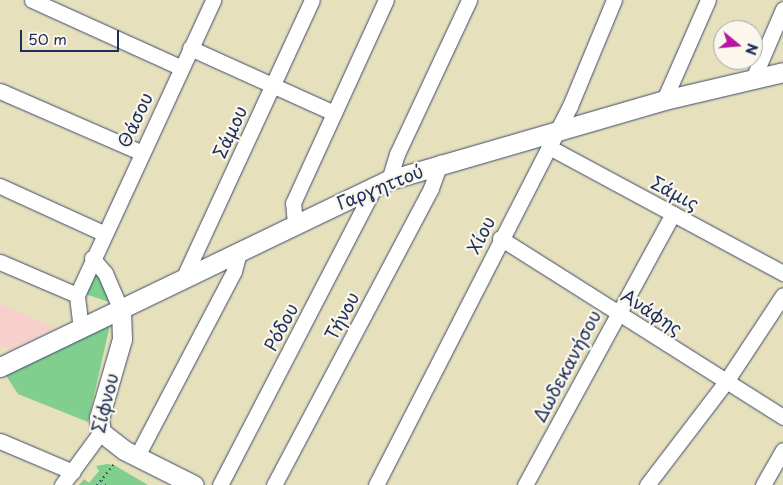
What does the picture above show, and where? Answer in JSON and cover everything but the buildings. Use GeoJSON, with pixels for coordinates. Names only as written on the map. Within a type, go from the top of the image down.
{"type":"FeatureCollection","features":[{"type":"Feature","properties":{"kind":"street"},"geometry":{"type":"LineString","coordinates":[[32,0],[180,67]]}},
{"type":"Feature","properties":{"kind":"street","name":"Θάσου"},"geometry":{"type":"LineString","coordinates":[[77,296],[103,232],[213,0]]}},
{"type":"Feature","properties":{"kind":"street","name":"Σάμου"},"geometry":{"type":"LineString","coordinates":[[183,279],[312,0]]}},
{"type":"Feature","properties":{"kind":"street"},"geometry":{"type":"LineString","coordinates":[[294,224],[293,202],[386,0]]}},
{"type":"Feature","properties":{"kind":"street","name":"Ρόδου"},"geometry":{"type":"LineString","coordinates":[[220,485],[397,154],[469,0]]}},
{"type":"Feature","properties":{"kind":"street","name":"Χίου"},"geometry":{"type":"LineString","coordinates":[[376,485],[500,238],[558,130],[614,0]]}},
{"type":"Feature","properties":{"kind":"street"},"geometry":{"type":"LineString","coordinates":[[664,100],[708,0]]}},
{"type":"Feature","properties":{"kind":"street"},"geometry":{"type":"LineString","coordinates":[[753,79],[783,9]]}},
{"type":"Feature","properties":{"kind":"street"},"geometry":{"type":"LineString","coordinates":[[190,48],[334,113]]}},
{"type":"Feature","properties":{"kind":"street","name":"Γαργηττού"},"geometry":{"type":"LineString","coordinates":[[0,367],[382,183],[440,163],[664,100],[783,72]]}},
{"type":"Feature","properties":{"kind":"street"},"geometry":{"type":"LineString","coordinates":[[0,91],[140,152]]}},
{"type":"Feature","properties":{"kind":"street","name":"Σάμις"},"geometry":{"type":"LineString","coordinates":[[549,147],[783,273]]}},
{"type":"Feature","properties":{"kind":"street","name":"Τήνου"},"geometry":{"type":"LineString","coordinates":[[274,485],[431,188],[440,163]]}},
{"type":"Feature","properties":{"kind":"street"},"geometry":{"type":"LineString","coordinates":[[0,186],[103,232]]}},
{"type":"Feature","properties":{"kind":"street","name":"Δωδεκανήσου"},"geometry":{"type":"LineString","coordinates":[[525,485],[673,214]]}},
{"type":"Feature","properties":{"kind":"street","name":"Ανάφης"},"geometry":{"type":"LineString","coordinates":[[500,238],[618,312],[725,383],[783,417]]}},
{"type":"Feature","properties":{"kind":"street"},"geometry":{"type":"LineString","coordinates":[[130,453],[234,271],[239,252]]}},
{"type":"Feature","properties":{"kind":"street"},"geometry":{"type":"LineString","coordinates":[[92,258],[105,273],[121,310]]}},
{"type":"Feature","properties":{"kind":"street"},"geometry":{"type":"LineString","coordinates":[[0,262],[77,296],[80,320],[88,325]]}},
{"type":"Feature","properties":{"kind":"street"},"geometry":{"type":"LineString","coordinates":[[647,485],[725,383],[783,295]]}},
{"type":"Feature","properties":{"kind":"street","name":"Σίφνου"},"geometry":{"type":"LineString","coordinates":[[62,485],[101,432],[99,418],[122,339],[121,310]]}},
{"type":"Feature","properties":{"kind":"street"},"geometry":{"type":"LineString","coordinates":[[101,432],[130,453],[194,485]]}},
{"type":"Feature","properties":{"kind":"street"},"geometry":{"type":"LineString","coordinates":[[0,441],[73,472]]}},
{"type":"Feature","properties":{"kind":"street"},"geometry":{"type":"LineString","coordinates":[[763,485],[783,450]]}},
{"type":"Feature","properties":{"kind":"path"},"geometry":{"type":"LineString","coordinates":[[97,485],[130,453]]}},
{"type":"Feature","properties":{"kind":"path"},"geometry":{"type":"LineString","coordinates":[[102,480],[106,485]]}},
{"type":"Feature","properties":{"kind":"shaded area"},"geometry":{"type":"Polygon","coordinates":[[[0,304],[55,327],[11,350],[0,345],[0,304]]]}},
{"type":"Feature","properties":{"kind":"green space"},"geometry":{"type":"Polygon","coordinates":[[[95,268],[112,303],[85,294],[95,268]]]}},
{"type":"Feature","properties":{"kind":"green space"},"geometry":{"type":"Polygon","coordinates":[[[110,325],[88,422],[18,394],[5,374],[110,325]]]}},
{"type":"Feature","properties":{"kind":"green space"},"geometry":{"type":"Polygon","coordinates":[[[114,465],[148,485],[79,485],[84,479],[89,483],[99,471],[96,466],[114,465]]]}}]}
